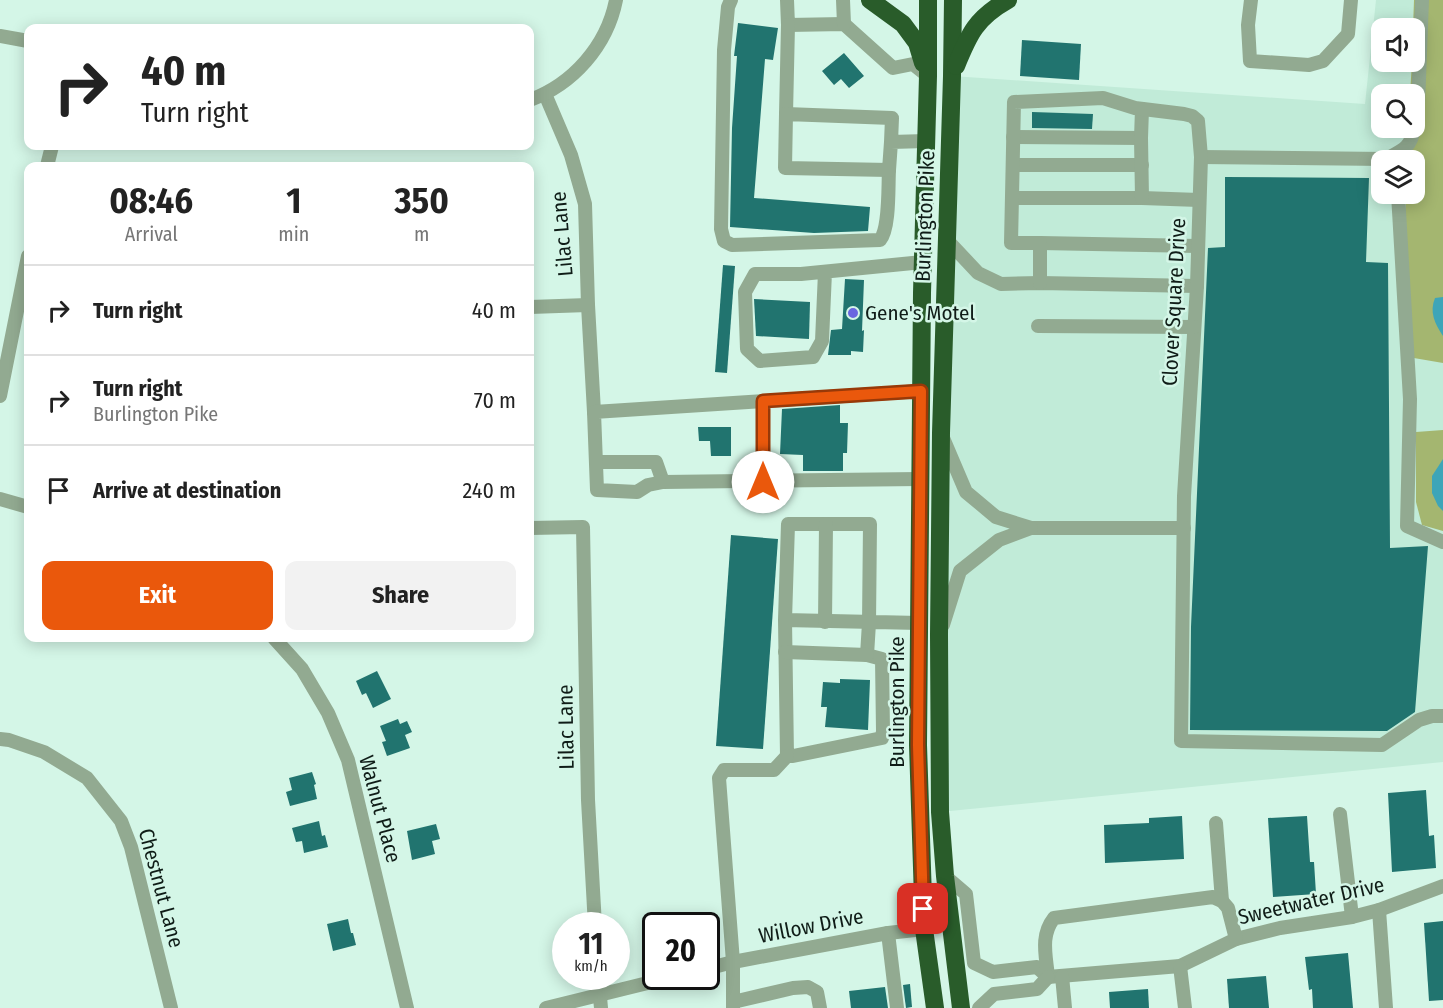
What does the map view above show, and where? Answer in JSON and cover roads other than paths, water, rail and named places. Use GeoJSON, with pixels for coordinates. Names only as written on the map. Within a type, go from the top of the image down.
{"type":"FeatureCollection","features":[{"type":"Feature","properties":{"kind":"highway"},"geometry":{"type":"LineString","coordinates":[[870,0],[903,24],[917,43],[928,76]]}},
{"type":"Feature","properties":{"kind":"highway","name":"Burlington Pike"},"geometry":{"type":"LineString","coordinates":[[928,0],[922,262],[918,745],[924,929],[934,1008]]}},
{"type":"Feature","properties":{"kind":"highway","name":"Burlington Pike"},"geometry":{"type":"LineString","coordinates":[[953,0],[941,433],[940,812],[945,876],[961,1008]]}},
{"type":"Feature","properties":{"kind":"highway"},"geometry":{"type":"LineString","coordinates":[[952,76],[968,37],[981,19],[1008,0]]}},
{"type":"Feature","properties":{"kind":"street"},"geometry":{"type":"LineString","coordinates":[[534,98],[545,94],[573,75],[595,51],[604,36],[616,0]]}},
{"type":"Feature","properties":{"kind":"street"},"geometry":{"type":"LineString","coordinates":[[731,0],[728,7],[724,50],[721,228],[724,241],[732,245],[880,240],[884,236],[886,227],[892,118],[786,114]]}},
{"type":"Feature","properties":{"kind":"street"},"geometry":{"type":"LineString","coordinates":[[787,0],[785,168],[890,170]]}},
{"type":"Feature","properties":{"kind":"street"},"geometry":{"type":"LineString","coordinates":[[843,0],[844,24]]}},
{"type":"Feature","properties":{"kind":"street"},"geometry":{"type":"LineString","coordinates":[[1251,0],[1248,25],[1250,61],[1309,65],[1323,61],[1348,34],[1351,0]]}},
{"type":"Feature","properties":{"kind":"street"},"geometry":{"type":"LineString","coordinates":[[1419,84],[1422,0]]}},
{"type":"Feature","properties":{"kind":"street"},"geometry":{"type":"LineString","coordinates":[[788,25],[844,24],[893,68],[913,64],[928,76]]}},
{"type":"Feature","properties":{"kind":"street"},"geometry":{"type":"LineString","coordinates":[[0,36],[24,40]]}},
{"type":"Feature","properties":{"kind":"street","name":"Lilac Lane"},"geometry":{"type":"LineString","coordinates":[[545,94],[572,155],[585,204],[597,490],[637,492],[648,485],[663,482]]}},
{"type":"Feature","properties":{"kind":"street","name":"Clover Square Drive"},"geometry":{"type":"LineString","coordinates":[[1013,136],[1014,102],[1103,98],[1135,108],[1184,114],[1198,121],[1201,157],[1200,200],[1184,496],[1181,741],[1382,745],[1419,720],[1432,716],[1443,716]]}},
{"type":"Feature","properties":{"kind":"street"},"geometry":{"type":"LineString","coordinates":[[1142,109],[1142,198]]}},
{"type":"Feature","properties":{"kind":"street"},"geometry":{"type":"LineString","coordinates":[[1141,138],[1013,136],[1011,243],[1198,246]]}},
{"type":"Feature","properties":{"kind":"street"},"geometry":{"type":"LineString","coordinates":[[1402,150],[1412,138]]}},
{"type":"Feature","properties":{"kind":"street"},"geometry":{"type":"LineString","coordinates":[[891,142],[926,141]]}},
{"type":"Feature","properties":{"kind":"street"},"geometry":{"type":"LineString","coordinates":[[1201,157],[1371,160]]}},
{"type":"Feature","properties":{"kind":"street"},"geometry":{"type":"LineString","coordinates":[[1013,165],[1142,165]]}},
{"type":"Feature","properties":{"kind":"street"},"geometry":{"type":"LineString","coordinates":[[1012,198],[1200,200]]}},
{"type":"Feature","properties":{"kind":"street"},"geometry":{"type":"LineString","coordinates":[[1399,204],[1410,399],[1407,526],[1443,542]]}},
{"type":"Feature","properties":{"kind":"street"},"geometry":{"type":"LineString","coordinates":[[947,240],[978,273],[1001,284],[1197,286]]}},
{"type":"Feature","properties":{"kind":"street"},"geometry":{"type":"LineString","coordinates":[[1040,243],[1040,283]]}},
{"type":"Feature","properties":{"kind":"street"},"geometry":{"type":"LineString","coordinates":[[825,272],[822,341],[813,357],[760,361],[747,349],[745,292],[755,274],[801,274],[922,262]]}},
{"type":"Feature","properties":{"kind":"street"},"geometry":{"type":"LineString","coordinates":[[0,396],[24,288]]}},
{"type":"Feature","properties":{"kind":"street"},"geometry":{"type":"LineString","coordinates":[[534,307],[588,305]]}},
{"type":"Feature","properties":{"kind":"street"},"geometry":{"type":"LineString","coordinates":[[1038,326],[1194,327]]}},
{"type":"Feature","properties":{"kind":"street"},"geometry":{"type":"LineString","coordinates":[[594,412],[921,391]]}},
{"type":"Feature","properties":{"kind":"street"},"geometry":{"type":"LineString","coordinates":[[763,401],[763,482]]}},
{"type":"Feature","properties":{"kind":"street"},"geometry":{"type":"LineString","coordinates":[[941,433],[966,492],[996,517],[1031,528],[1184,528]]}},
{"type":"Feature","properties":{"kind":"street"},"geometry":{"type":"LineString","coordinates":[[596,462],[657,462],[663,482],[920,479]]}},
{"type":"Feature","properties":{"kind":"street"},"geometry":{"type":"LineString","coordinates":[[0,499],[24,506]]}},
{"type":"Feature","properties":{"kind":"street"},"geometry":{"type":"LineString","coordinates":[[820,1008],[817,992],[808,987],[793,988],[733,1005],[733,962],[719,778],[724,770],[774,770],[787,756],[785,620],[788,524],[870,524],[867,655]]}},
{"type":"Feature","properties":{"kind":"street"},"geometry":{"type":"LineString","coordinates":[[825,621],[826,524]]}},
{"type":"Feature","properties":{"kind":"street","name":"Lilac Lane"},"geometry":{"type":"LineString","coordinates":[[534,528],[584,527],[588,800],[594,912]]}},
{"type":"Feature","properties":{"kind":"street"},"geometry":{"type":"LineString","coordinates":[[939,635],[960,571],[999,540],[1031,528]]}},
{"type":"Feature","properties":{"kind":"street"},"geometry":{"type":"LineString","coordinates":[[785,620],[919,623]]}},
{"type":"Feature","properties":{"kind":"street","name":"Walnut Place"},"geometry":{"type":"LineString","coordinates":[[278,642],[303,669],[328,713],[348,760],[407,1008]]}},
{"type":"Feature","properties":{"kind":"street"},"geometry":{"type":"LineString","coordinates":[[785,652],[867,655],[882,659],[882,738],[787,756]]}},
{"type":"Feature","properties":{"kind":"street","name":"Chestnut Lane"},"geometry":{"type":"LineString","coordinates":[[0,739],[44,752],[87,778],[121,821],[131,847],[171,1008]]}},
{"type":"Feature","properties":{"kind":"street"},"geometry":{"type":"LineString","coordinates":[[1340,814],[1352,918]]}},
{"type":"Feature","properties":{"kind":"street"},"geometry":{"type":"LineString","coordinates":[[1216,823],[1222,901]]}},
{"type":"Feature","properties":{"kind":"street","name":"Sweetwater Drive"},"geometry":{"type":"LineString","coordinates":[[945,876],[966,894],[974,963],[993,972],[1037,967],[1055,977]]}},
{"type":"Feature","properties":{"kind":"street","name":"Sweetwater Drive"},"geometry":{"type":"LineString","coordinates":[[979,1008],[994,994],[1037,989],[1055,977],[1180,966],[1236,939],[1280,928],[1352,918],[1443,886]]}},
{"type":"Feature","properties":{"kind":"street"},"geometry":{"type":"LineString","coordinates":[[1065,1008],[1045,937],[1048,926],[1054,918],[1213,897],[1222,901],[1227,908],[1236,939]]}},
{"type":"Feature","properties":{"kind":"street"},"geometry":{"type":"LineString","coordinates":[[1379,910],[1386,1008]]}},
{"type":"Feature","properties":{"kind":"street","name":"Willow Drive"},"geometry":{"type":"LineString","coordinates":[[720,965],[888,933],[924,929]]}},
{"type":"Feature","properties":{"kind":"street"},"geometry":{"type":"LineString","coordinates":[[888,933],[897,1008]]}},
{"type":"Feature","properties":{"kind":"street"},"geometry":{"type":"LineString","coordinates":[[1180,966],[1185,1008]]}},
{"type":"Feature","properties":{"kind":"street"},"geometry":{"type":"LineString","coordinates":[[546,1008],[600,1002],[642,988]]}},
{"type":"Feature","properties":{"kind":"water"},"geometry":{"type":"Polygon","coordinates":[[[1443,297],[1443,336],[1435,322],[1433,303],[1435,298],[1443,297]]]}},
{"type":"Feature","properties":{"kind":"water"},"geometry":{"type":"Polygon","coordinates":[[[1443,459],[1443,511],[1432,493],[1432,476],[1443,459]]]}},
{"type":"Feature","properties":{"kind":"place","name":"Gene's Motel"},"geometry":{"type":"Point","coordinates":[853,313]}}]}
